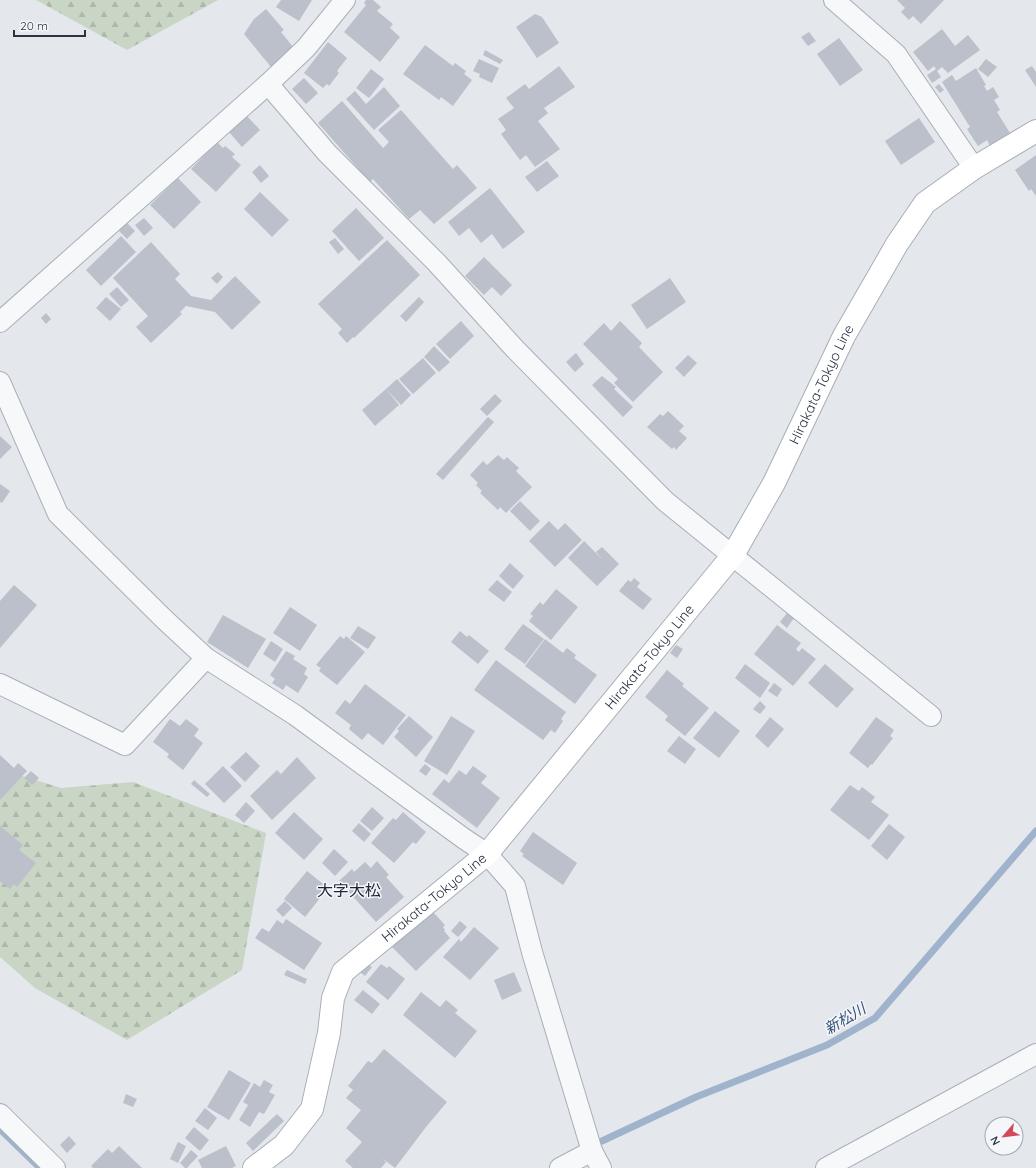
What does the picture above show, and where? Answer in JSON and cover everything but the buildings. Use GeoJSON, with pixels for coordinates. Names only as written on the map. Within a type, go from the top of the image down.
{"type":"FeatureCollection","features":[{"type":"Feature","properties":{"kind":"main road","name":"Hirakata-Tokyo Line"},"geometry":{"type":"LineString","coordinates":[[254,1168],[284,1145],[312,1109],[329,1033],[333,998],[344,972],[487,854],[733,555],[774,483],[844,336],[897,244],[925,203],[974,168],[1036,131]]}},
{"type":"Feature","properties":{"kind":"street"},"geometry":{"type":"LineString","coordinates":[[0,322],[268,84],[306,48],[345,0]]}},
{"type":"Feature","properties":{"kind":"street"},"geometry":{"type":"LineString","coordinates":[[834,0],[896,54],[974,168]]}},
{"type":"Feature","properties":{"kind":"street"},"geometry":{"type":"LineString","coordinates":[[268,84],[327,153],[437,263],[515,349],[666,501],[931,716]]}},
{"type":"Feature","properties":{"kind":"street"},"geometry":{"type":"LineString","coordinates":[[0,382],[58,514],[165,620],[206,658],[295,715],[487,854],[515,886],[532,952],[596,1160],[560,1168]]}},
{"type":"Feature","properties":{"kind":"street"},"geometry":{"type":"LineString","coordinates":[[0,684],[125,746],[206,658]]}},
{"type":"Feature","properties":{"kind":"street"},"geometry":{"type":"LineString","coordinates":[[826,1168],[1036,1054]]}},
{"type":"Feature","properties":{"kind":"street"},"geometry":{"type":"LineString","coordinates":[[0,1114],[55,1168]]}},
{"type":"Feature","properties":{"kind":"green space"},"geometry":{"type":"Polygon","coordinates":[[[36,0],[218,0],[127,50],[36,0]]]}},
{"type":"Feature","properties":{"kind":"green space"},"geometry":{"type":"Polygon","coordinates":[[[0,769],[61,788],[133,782],[266,833],[242,970],[127,1040],[35,988],[0,957],[0,769]]]}},
{"type":"Feature","properties":{"kind":"waterway","name":"新松川"},"geometry":{"type":"LineString","coordinates":[[602,1141],[696,1097],[827,1045],[875,1018],[1036,831]]}},
{"type":"Feature","properties":{"kind":"waterway","name":"新松川"},"geometry":{"type":"LineString","coordinates":[[0,1129],[40,1168]]}},
{"type":"Feature","properties":{"kind":"district","name":"大字大松"},"geometry":{"type":"Point","coordinates":[349,890]}}]}
